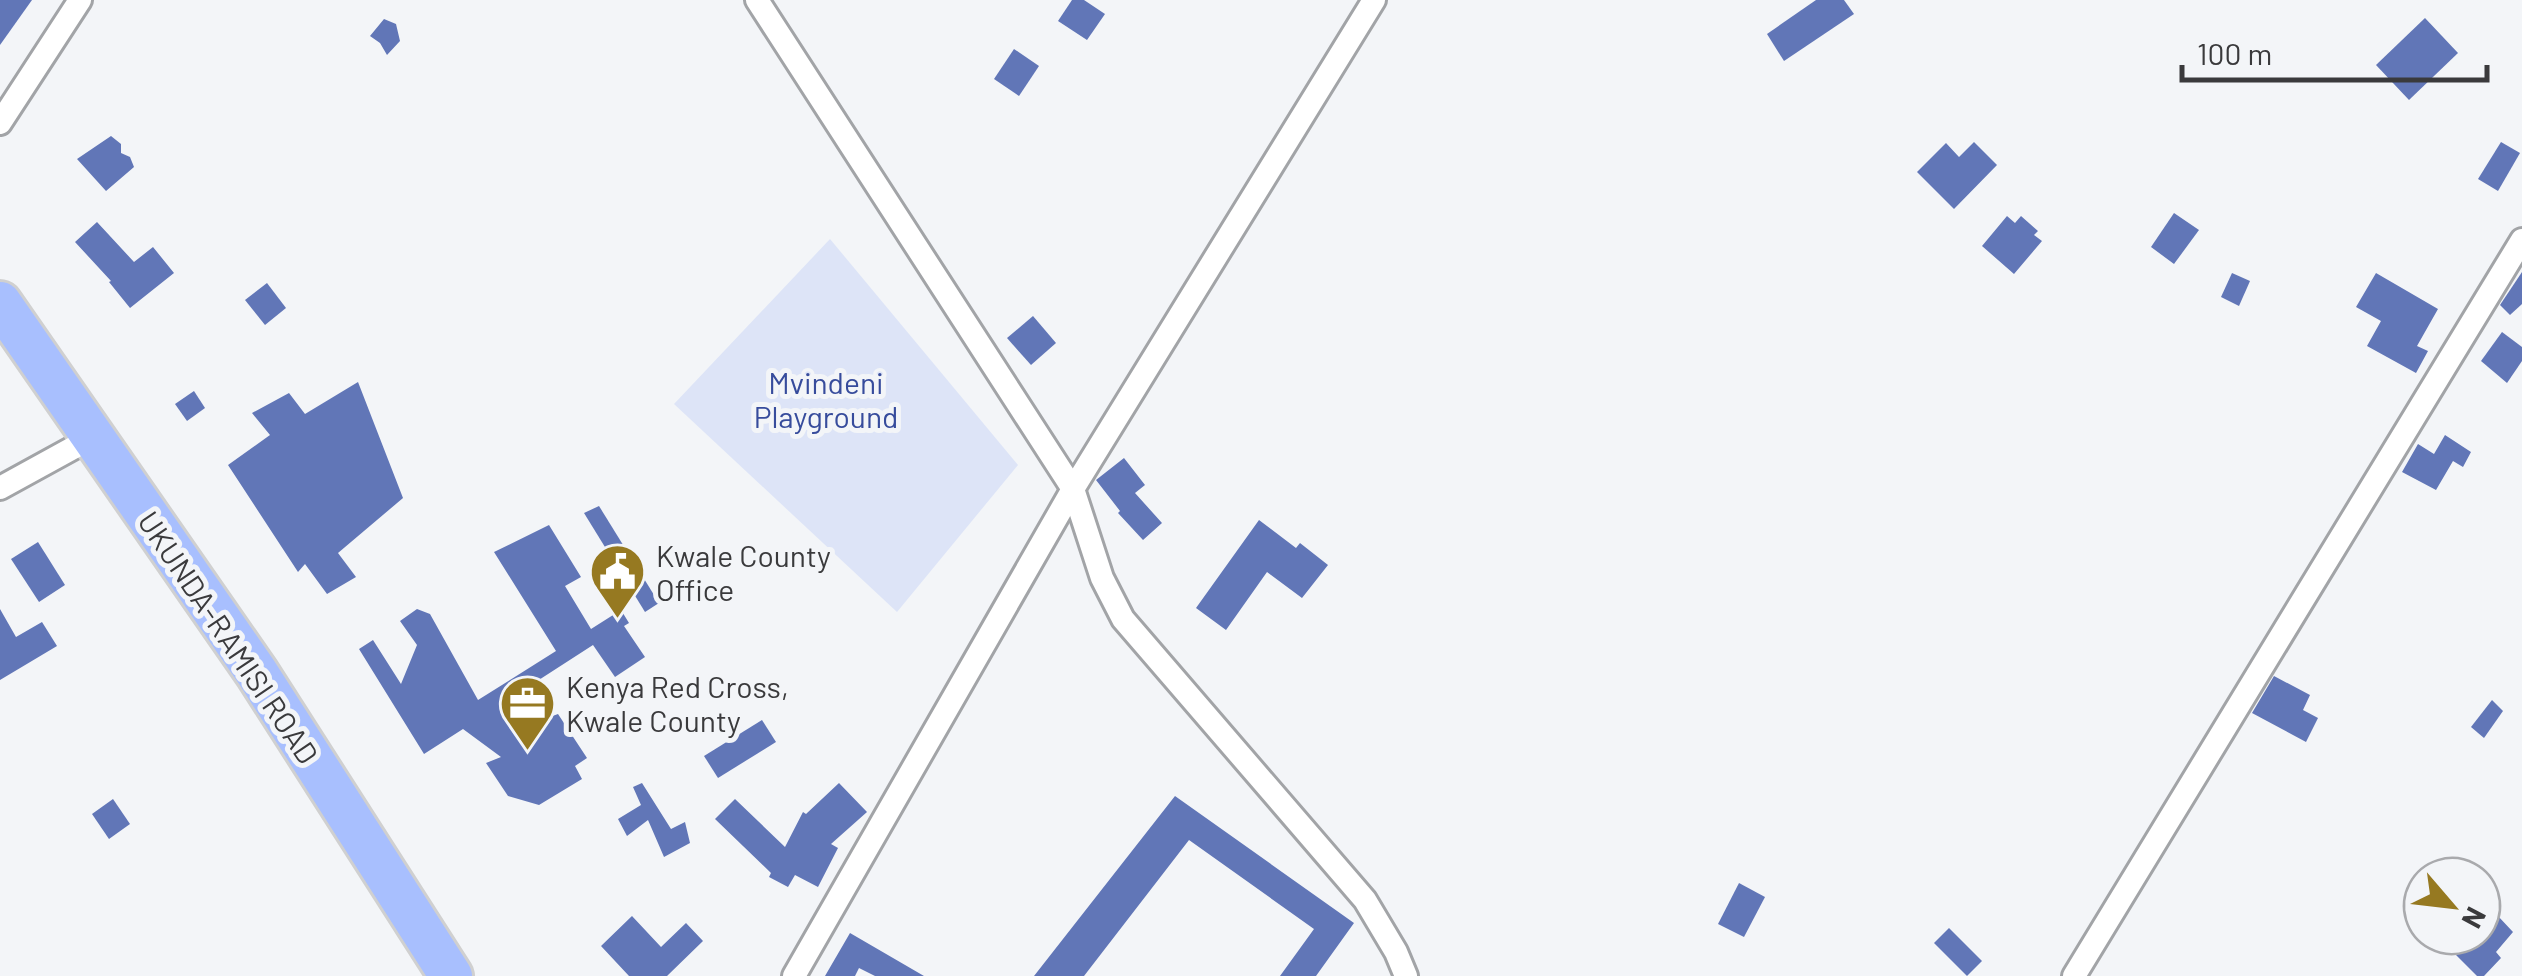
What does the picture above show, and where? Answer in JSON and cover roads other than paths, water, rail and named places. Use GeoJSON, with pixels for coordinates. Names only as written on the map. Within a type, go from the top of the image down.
{"type":"FeatureCollection","features":[{"type":"Feature","properties":{"kind":"highway","name":"UKUNDA-RAMISI ROAD"},"geometry":{"type":"LineString","coordinates":[[0,302],[257,672],[452,976]]}},
{"type":"Feature","properties":{"kind":"street"},"geometry":{"type":"LineString","coordinates":[[0,123],[80,0]]}},
{"type":"Feature","properties":{"kind":"street"},"geometry":{"type":"LineString","coordinates":[[757,0],[1073,489],[1102,578],[1123,619],[1365,900],[1406,976]]}},
{"type":"Feature","properties":{"kind":"street"},"geometry":{"type":"LineString","coordinates":[[794,976],[1073,489],[1374,0]]}},
{"type":"Feature","properties":{"kind":"street"},"geometry":{"type":"LineString","coordinates":[[2074,976],[2522,240]]}},
{"type":"Feature","properties":{"kind":"street"},"geometry":{"type":"LineString","coordinates":[[0,488],[93,437]]}},
{"type":"Feature","properties":{"kind":"place","name":"Kwale County Office"},"geometry":{"type":"Point","coordinates":[617,621]}},
{"type":"Feature","properties":{"kind":"place","name":"Kenya Red Cross, Kwale County"},"geometry":{"type":"Point","coordinates":[527,752]}},
{"type":"Feature","properties":{"kind":"park label","name":"Mvindeni Playground"},"geometry":{"type":"Point","coordinates":[826,399]}}]}
